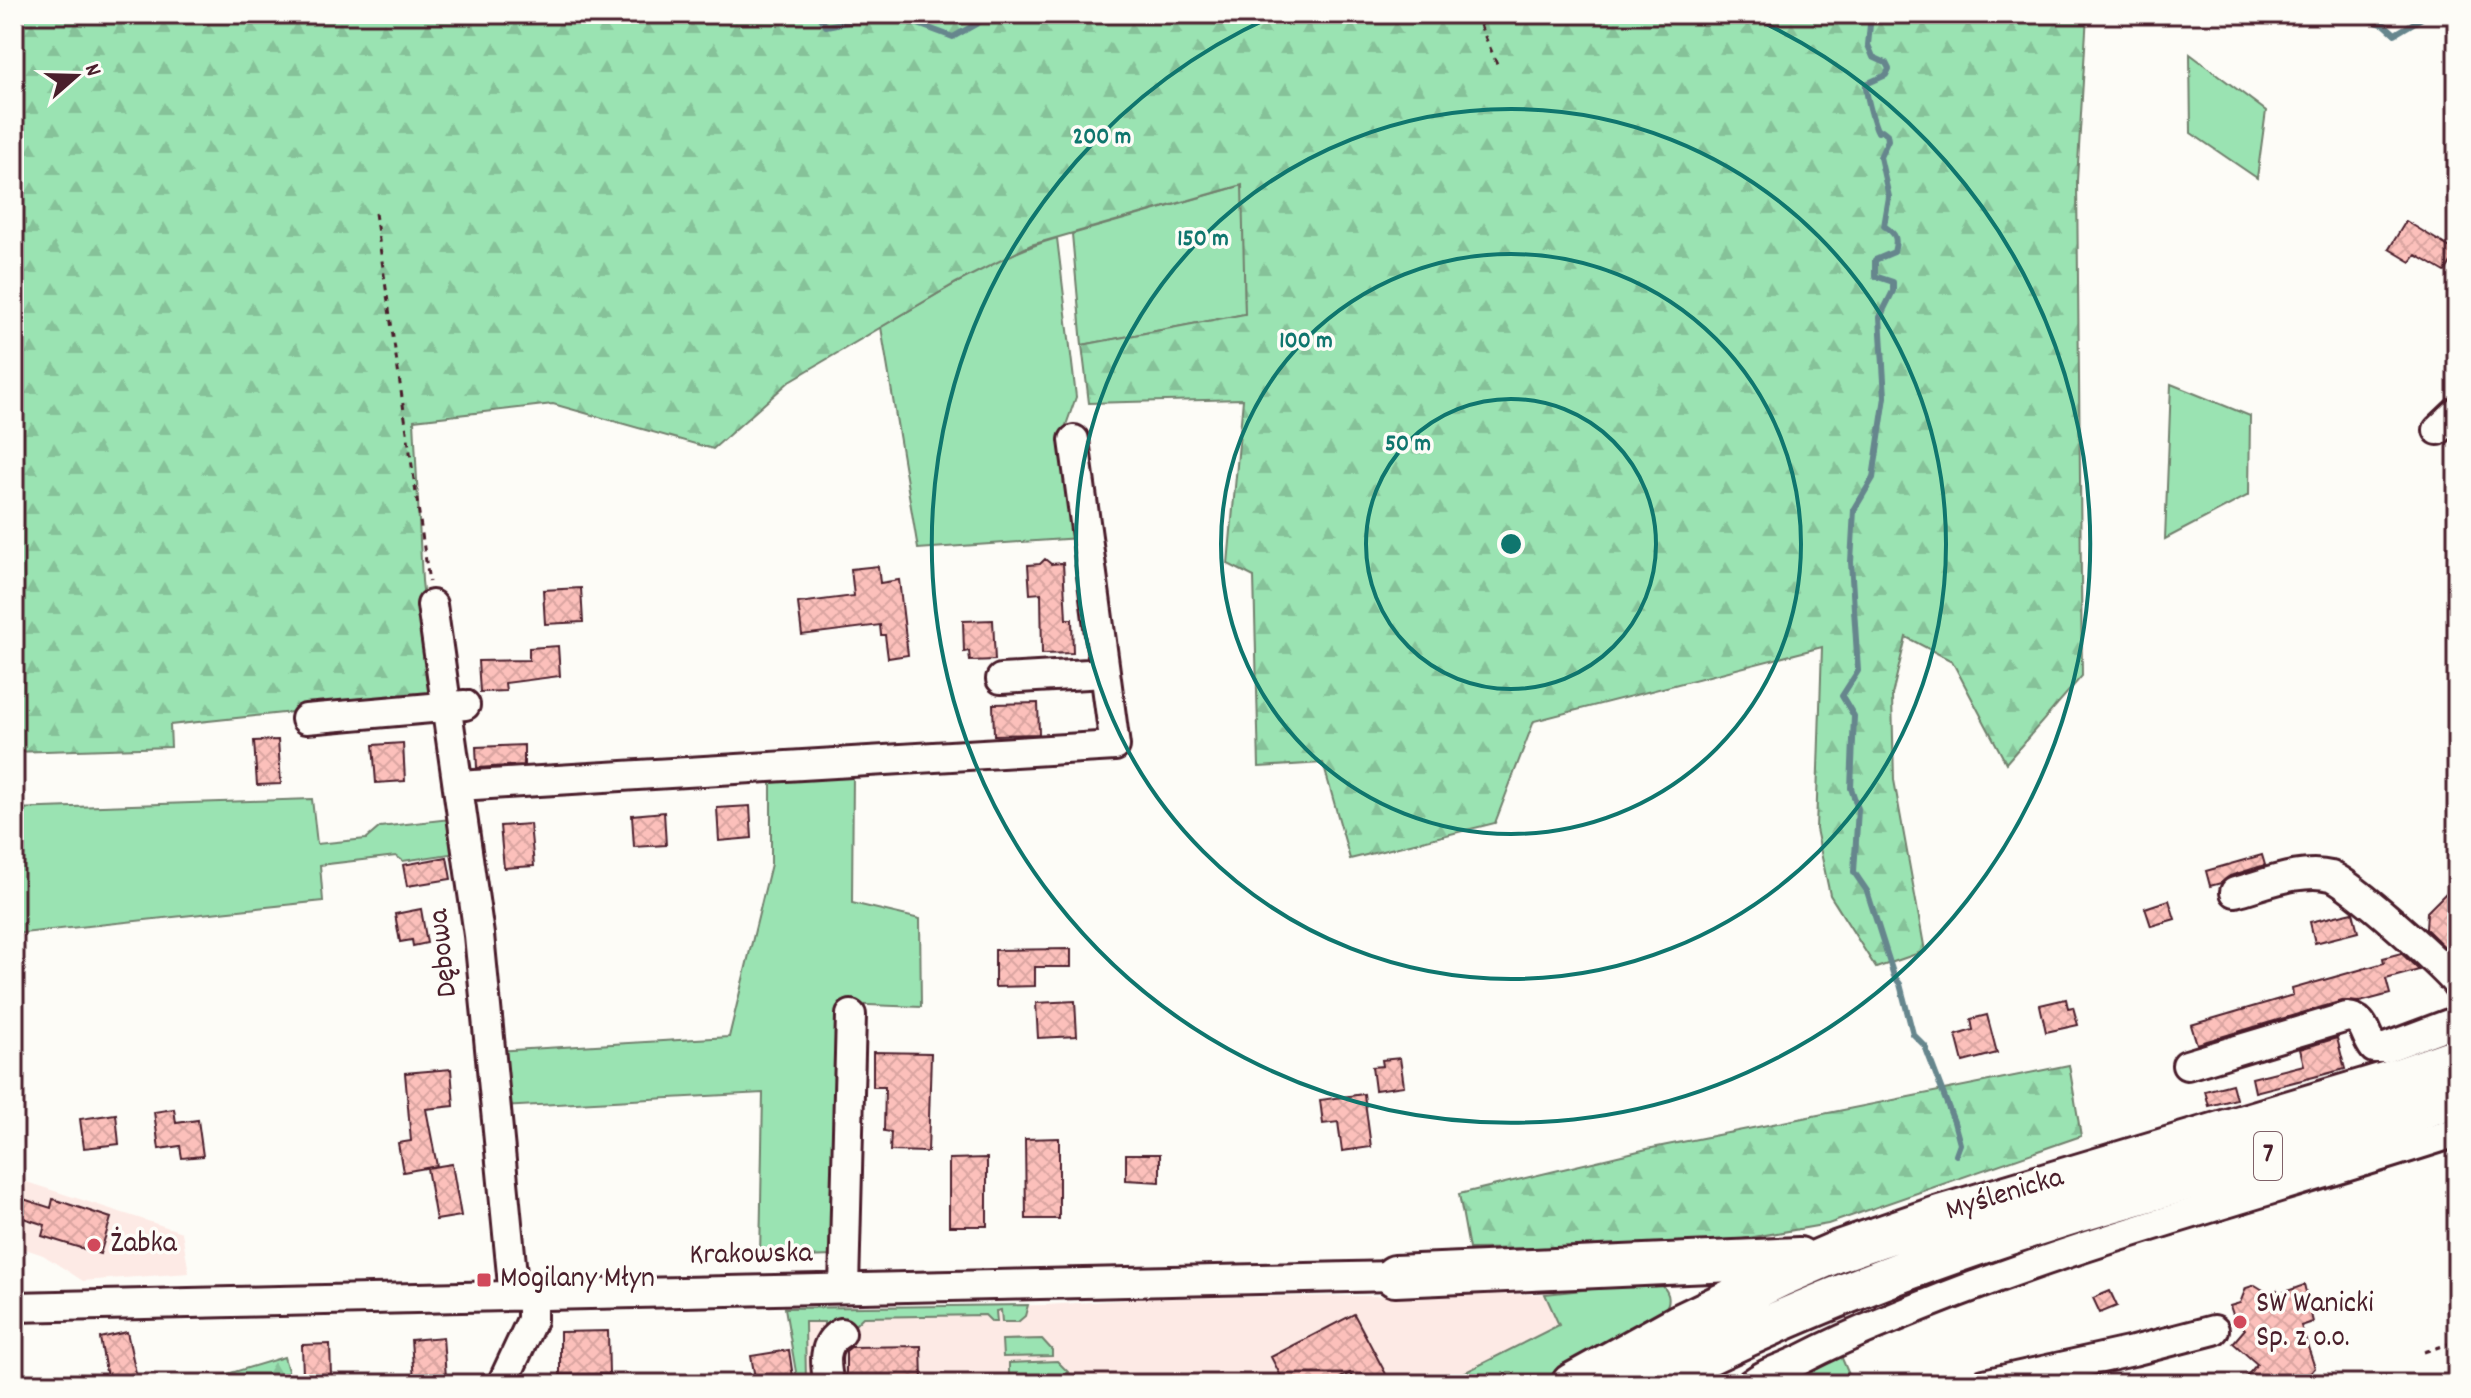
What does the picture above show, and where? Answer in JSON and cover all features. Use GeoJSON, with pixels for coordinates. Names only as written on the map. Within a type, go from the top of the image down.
{"type":"FeatureCollection","features":[{"type":"Feature","properties":{"kind":"highway","name":"Myślenicka"},"geometry":{"type":"LineString","coordinates":[[1572,1384],[1679,1325],[1823,1257],[1940,1216],[2398,1079],[2457,1058]]}},
{"type":"Feature","properties":{"kind":"highway","name":"Myślenicka"},"geometry":{"type":"LineString","coordinates":[[1649,1384],[1828,1300],[1951,1253],[2047,1221],[2337,1135],[2457,1095]]}},
{"type":"Feature","properties":{"kind":"highway"},"geometry":{"type":"LineString","coordinates":[[1395,1276],[1823,1257]]}},
{"type":"Feature","properties":{"kind":"highway"},"geometry":{"type":"LineString","coordinates":[[1663,1265],[1677,1272],[1686,1284],[1679,1325]]}},
{"type":"Feature","properties":{"kind":"street"},"geometry":{"type":"LineString","coordinates":[[458,786],[1115,746],[1074,440]]}},
{"type":"Feature","properties":{"kind":"street","name":"Dębowa"},"geometry":{"type":"LineString","coordinates":[[432,605],[455,705],[458,786],[523,1295],[532,1320],[502,1384]]}},
{"type":"Feature","properties":{"kind":"street"},"geometry":{"type":"LineString","coordinates":[[1001,679],[1105,673]]}},
{"type":"Feature","properties":{"kind":"street"},"geometry":{"type":"LineString","coordinates":[[306,719],[455,705]]}},
{"type":"Feature","properties":{"kind":"street"},"geometry":{"type":"LineString","coordinates":[[2235,892],[2303,875],[2333,876],[2373,906],[2457,984]]}},
{"type":"Feature","properties":{"kind":"street"},"geometry":{"type":"LineString","coordinates":[[844,1287],[851,1015]]}},
{"type":"Feature","properties":{"kind":"street"},"geometry":{"type":"LineString","coordinates":[[2187,1065],[2347,1017],[2355,1017],[2362,1023],[2374,1048],[2385,1048],[2457,1021]]}},
{"type":"Feature","properties":{"kind":"street"},"geometry":{"type":"LineString","coordinates":[[1751,1334],[1769,1380],[1822,1347],[1971,1286],[2140,1228],[2457,1132]]}},
{"type":"Feature","properties":{"kind":"street","name":"Krakowska"},"geometry":{"type":"LineString","coordinates":[[14,1307],[1395,1276]]}},
{"type":"Feature","properties":{"kind":"street"},"geometry":{"type":"LineString","coordinates":[[1984,1384],[2214,1330]]}},
{"type":"Feature","properties":{"kind":"street"},"geometry":{"type":"LineString","coordinates":[[829,1384],[827,1347],[841,1333]]}},
{"type":"Feature","properties":{"kind":"path"},"geometry":{"type":"LineString","coordinates":[[1475,14],[1498,66]]}},
{"type":"Feature","properties":{"kind":"path"},"geometry":{"type":"LineString","coordinates":[[375,213],[432,605]]}},
{"type":"Feature","properties":{"kind":"path"},"geometry":{"type":"LineString","coordinates":[[2424,1352],[2454,1342]]}},
{"type":"Feature","properties":{"kind":"shaded area"},"geometry":{"type":"Polygon","coordinates":[[[14,1178],[182,1232],[189,1273],[83,1281],[43,1255],[14,1245],[14,1178]]]}},
{"type":"Feature","properties":{"kind":"shaded area"},"geometry":{"type":"Polygon","coordinates":[[[1545,1294],[1559,1324],[1442,1384],[798,1384],[785,1308],[1046,1305],[1153,1298],[1545,1294]]]}},
{"type":"Feature","properties":{"kind":"green space"},"geometry":{"type":"Polygon","coordinates":[[[14,14],[2087,14],[2077,181],[2082,676],[2006,763],[1952,661],[1906,637],[1892,695],[1894,780],[1925,951],[1876,968],[1830,895],[1816,829],[1822,647],[1534,721],[1495,823],[1350,859],[1323,763],[1259,767],[1254,577],[1228,564],[1243,399],[1089,403],[1082,345],[1245,314],[1242,185],[1031,245],[956,283],[790,381],[713,449],[553,404],[414,420],[422,581],[435,697],[170,725],[171,747],[14,752],[14,14]]]}},
{"type":"Feature","properties":{"kind":"green space"},"geometry":{"type":"Polygon","coordinates":[[[2190,54],[2266,111],[2257,178],[2191,133],[2190,54]]]}},
{"type":"Feature","properties":{"kind":"green space"},"geometry":{"type":"Polygon","coordinates":[[[1243,185],[1245,314],[1082,345],[1072,234],[1243,185]]]}},
{"type":"Feature","properties":{"kind":"green space"},"geometry":{"type":"Polygon","coordinates":[[[1057,238],[1076,397],[1065,428],[1079,538],[918,549],[881,327],[988,266],[1057,238]]]}},
{"type":"Feature","properties":{"kind":"green space"},"geometry":{"type":"Polygon","coordinates":[[[2171,384],[2250,416],[2249,495],[2165,539],[2171,384]]]}},
{"type":"Feature","properties":{"kind":"green space"},"geometry":{"type":"Polygon","coordinates":[[[853,772],[852,903],[920,919],[921,1007],[841,1004],[836,1256],[760,1258],[763,1093],[501,1107],[496,1051],[729,1037],[771,864],[771,775],[853,772]]]}},
{"type":"Feature","properties":{"kind":"green space"},"geometry":{"type":"Polygon","coordinates":[[[312,799],[317,844],[366,839],[380,827],[450,819],[457,853],[403,861],[396,856],[320,865],[323,901],[14,934],[14,809],[312,799]]]}},
{"type":"Feature","properties":{"kind":"green space"},"geometry":{"type":"Polygon","coordinates":[[[2069,1065],[2081,1136],[1828,1224],[1703,1246],[1469,1249],[1459,1194],[1647,1149],[2069,1065]]]}},
{"type":"Feature","properties":{"kind":"green space"},"geometry":{"type":"Polygon","coordinates":[[[1661,1284],[1669,1299],[1657,1318],[1536,1384],[1442,1384],[1559,1325],[1545,1294],[1661,1284]]]}},
{"type":"Feature","properties":{"kind":"green space"},"geometry":{"type":"Polygon","coordinates":[[[1028,1305],[1025,1316],[1018,1322],[1002,1322],[1001,1310],[996,1311],[997,1322],[992,1322],[985,1315],[863,1317],[856,1324],[824,1329],[824,1322],[805,1322],[806,1384],[798,1384],[785,1308],[1028,1305]]]}},
{"type":"Feature","properties":{"kind":"green space"},"geometry":{"type":"Polygon","coordinates":[[[1042,1339],[1052,1350],[1052,1356],[1003,1357],[1002,1340],[1042,1339]]]}},
{"type":"Feature","properties":{"kind":"green space"},"geometry":{"type":"Polygon","coordinates":[[[1838,1349],[1853,1384],[1811,1384],[1794,1375],[1838,1349]]]}},
{"type":"Feature","properties":{"kind":"green space"},"geometry":{"type":"Polygon","coordinates":[[[284,1357],[292,1384],[194,1384],[284,1357]]]}},
{"type":"Feature","properties":{"kind":"green space"},"geometry":{"type":"Polygon","coordinates":[[[1057,1361],[1070,1374],[1009,1381],[1009,1363],[1057,1361]]]}},
{"type":"Feature","properties":{"kind":"building"},"geometry":{"type":"Polygon","coordinates":[[[2406,221],[2457,252],[2445,272],[2416,255],[2411,262],[2389,249],[2406,221]]]}},
{"type":"Feature","properties":{"kind":"building"},"geometry":{"type":"Polygon","coordinates":[[[1045,559],[1051,564],[1063,563],[1066,619],[1072,619],[1073,653],[1042,654],[1041,593],[1030,594],[1028,565],[1040,564],[1045,559]]]}},
{"type":"Feature","properties":{"kind":"building"},"geometry":{"type":"Polygon","coordinates":[[[878,566],[880,583],[899,580],[908,655],[888,658],[885,635],[881,635],[880,625],[802,635],[798,603],[854,596],[851,569],[878,566]]]}},
{"type":"Feature","properties":{"kind":"building"},"geometry":{"type":"Polygon","coordinates":[[[581,588],[583,622],[545,624],[543,590],[581,588]]]}},
{"type":"Feature","properties":{"kind":"building"},"geometry":{"type":"Polygon","coordinates":[[[993,620],[995,660],[970,661],[969,651],[964,652],[963,621],[993,620]]]}},
{"type":"Feature","properties":{"kind":"building"},"geometry":{"type":"Polygon","coordinates":[[[558,646],[560,676],[505,683],[506,691],[480,692],[478,661],[529,660],[529,648],[558,646]]]}},
{"type":"Feature","properties":{"kind":"building"},"geometry":{"type":"Polygon","coordinates":[[[1038,703],[1039,734],[994,735],[993,704],[1038,703]]]}},
{"type":"Feature","properties":{"kind":"building"},"geometry":{"type":"Polygon","coordinates":[[[278,740],[281,784],[257,785],[254,741],[278,740]]]}},
{"type":"Feature","properties":{"kind":"building"},"geometry":{"type":"Polygon","coordinates":[[[403,743],[405,781],[376,783],[373,745],[403,743]]]}},
{"type":"Feature","properties":{"kind":"building"},"geometry":{"type":"Polygon","coordinates":[[[524,745],[524,765],[477,768],[476,747],[524,745]]]}},
{"type":"Feature","properties":{"kind":"building"},"geometry":{"type":"Polygon","coordinates":[[[750,806],[752,838],[719,841],[717,808],[750,806]]]}},
{"type":"Feature","properties":{"kind":"building"},"geometry":{"type":"Polygon","coordinates":[[[664,812],[666,845],[634,847],[632,815],[664,812]]]}},
{"type":"Feature","properties":{"kind":"building"},"geometry":{"type":"Polygon","coordinates":[[[530,824],[534,866],[504,868],[500,826],[530,824]]]}},
{"type":"Feature","properties":{"kind":"building"},"geometry":{"type":"Polygon","coordinates":[[[2262,855],[2265,865],[2210,886],[2206,871],[2262,855]]]}},
{"type":"Feature","properties":{"kind":"building"},"geometry":{"type":"Polygon","coordinates":[[[447,857],[451,879],[407,886],[403,865],[447,857]]]}},
{"type":"Feature","properties":{"kind":"building"},"geometry":{"type":"Polygon","coordinates":[[[2448,891],[2457,901],[2457,959],[2426,929],[2427,912],[2448,891]]]}},
{"type":"Feature","properties":{"kind":"building"},"geometry":{"type":"Polygon","coordinates":[[[2169,900],[2175,919],[2151,926],[2145,908],[2169,900]]]}},
{"type":"Feature","properties":{"kind":"building"},"geometry":{"type":"Polygon","coordinates":[[[421,909],[427,943],[413,946],[412,940],[400,942],[395,914],[421,909]]]}},
{"type":"Feature","properties":{"kind":"building"},"geometry":{"type":"Polygon","coordinates":[[[2353,912],[2358,932],[2315,943],[2310,922],[2353,912]]]}},
{"type":"Feature","properties":{"kind":"building"},"geometry":{"type":"Polygon","coordinates":[[[1071,949],[1071,967],[1035,967],[1035,986],[995,987],[995,950],[1071,949]]]}},
{"type":"Feature","properties":{"kind":"building"},"geometry":{"type":"Polygon","coordinates":[[[2401,953],[2419,970],[2386,979],[2390,994],[2360,1002],[2342,1001],[2197,1044],[2191,1025],[2293,995],[2292,989],[2384,963],[2383,958],[2401,953]]]}},
{"type":"Feature","properties":{"kind":"building"},"geometry":{"type":"Polygon","coordinates":[[[2066,999],[2068,1008],[2073,1007],[2078,1025],[2046,1032],[2040,1005],[2066,999]]]}},
{"type":"Feature","properties":{"kind":"building"},"geometry":{"type":"Polygon","coordinates":[[[1075,1001],[1077,1036],[1038,1038],[1036,1003],[1075,1001]]]}},
{"type":"Feature","properties":{"kind":"building"},"geometry":{"type":"Polygon","coordinates":[[[1987,1015],[1997,1053],[1963,1062],[1956,1035],[1973,1030],[1971,1019],[1987,1015]]]}},
{"type":"Feature","properties":{"kind":"building"},"geometry":{"type":"Polygon","coordinates":[[[2337,1038],[2345,1069],[2255,1092],[2252,1078],[2304,1065],[2300,1049],[2337,1038]]]}},
{"type":"Feature","properties":{"kind":"building"},"geometry":{"type":"Polygon","coordinates":[[[873,1052],[931,1053],[928,1152],[890,1151],[891,1132],[884,1131],[885,1087],[873,1087],[873,1052]]]}},
{"type":"Feature","properties":{"kind":"building"},"geometry":{"type":"Polygon","coordinates":[[[1400,1058],[1404,1086],[1375,1090],[1372,1067],[1383,1066],[1382,1060],[1400,1058]]]}},
{"type":"Feature","properties":{"kind":"building"},"geometry":{"type":"Polygon","coordinates":[[[451,1069],[454,1106],[426,1109],[437,1166],[403,1172],[398,1143],[411,1141],[405,1073],[451,1069]]]}},
{"type":"Feature","properties":{"kind":"building"},"geometry":{"type":"Polygon","coordinates":[[[2232,1084],[2236,1099],[2209,1106],[2205,1091],[2232,1084]]]}},
{"type":"Feature","properties":{"kind":"building"},"geometry":{"type":"Polygon","coordinates":[[[1364,1094],[1371,1147],[1342,1151],[1338,1122],[1323,1124],[1320,1100],[1364,1094]]]}},
{"type":"Feature","properties":{"kind":"building"},"geometry":{"type":"Polygon","coordinates":[[[174,1109],[176,1123],[198,1120],[203,1156],[182,1158],[180,1146],[159,1149],[154,1112],[174,1109]]]}},
{"type":"Feature","properties":{"kind":"building"},"geometry":{"type":"Polygon","coordinates":[[[116,1114],[119,1144],[84,1148],[80,1119],[116,1114]]]}},
{"type":"Feature","properties":{"kind":"building"},"geometry":{"type":"Polygon","coordinates":[[[1059,1138],[1059,1219],[1026,1219],[1025,1139],[1059,1138]]]}},
{"type":"Feature","properties":{"kind":"building"},"geometry":{"type":"Polygon","coordinates":[[[1126,1154],[1160,1154],[1160,1182],[1126,1180],[1126,1154]]]}},
{"type":"Feature","properties":{"kind":"building"},"geometry":{"type":"Polygon","coordinates":[[[987,1158],[987,1226],[949,1226],[949,1159],[987,1158]]]}},
{"type":"Feature","properties":{"kind":"building"},"geometry":{"type":"Polygon","coordinates":[[[452,1164],[461,1216],[436,1220],[427,1168],[452,1164]]]}},
{"type":"Feature","properties":{"kind":"building"},"geometry":{"type":"Polygon","coordinates":[[[14,1196],[51,1208],[53,1199],[111,1218],[100,1254],[42,1236],[45,1225],[14,1215],[14,1196]]]}},
{"type":"Feature","properties":{"kind":"building"},"geometry":{"type":"Polygon","coordinates":[[[2255,1285],[2268,1293],[2277,1290],[2279,1294],[2304,1285],[2313,1322],[2301,1326],[2315,1368],[2301,1384],[2253,1384],[2245,1378],[2257,1364],[2233,1343],[2245,1329],[2235,1320],[2230,1306],[2240,1303],[2246,1288],[2255,1285]]]}},
{"type":"Feature","properties":{"kind":"building"},"geometry":{"type":"Polygon","coordinates":[[[2110,1291],[2117,1306],[2100,1313],[2093,1298],[2110,1291]]]}},
{"type":"Feature","properties":{"kind":"building"},"geometry":{"type":"Polygon","coordinates":[[[1354,1314],[1387,1376],[1371,1384],[1355,1384],[1350,1373],[1329,1384],[1285,1384],[1271,1357],[1354,1314]]]}},
{"type":"Feature","properties":{"kind":"building"},"geometry":{"type":"Polygon","coordinates":[[[608,1331],[609,1374],[560,1375],[560,1332],[608,1331]]]}},
{"type":"Feature","properties":{"kind":"building"},"geometry":{"type":"Polygon","coordinates":[[[127,1332],[136,1373],[131,1378],[108,1383],[100,1338],[127,1332]]]}},
{"type":"Feature","properties":{"kind":"building"},"geometry":{"type":"Polygon","coordinates":[[[443,1337],[446,1377],[414,1380],[411,1340],[443,1337]]]}},
{"type":"Feature","properties":{"kind":"building"},"geometry":{"type":"Polygon","coordinates":[[[330,1344],[331,1375],[303,1376],[302,1345],[330,1344]]]}},
{"type":"Feature","properties":{"kind":"building"},"geometry":{"type":"Polygon","coordinates":[[[921,1346],[922,1380],[898,1380],[898,1384],[846,1381],[846,1351],[851,1347],[921,1346]]]}},
{"type":"Feature","properties":{"kind":"building"},"geometry":{"type":"Polygon","coordinates":[[[789,1350],[793,1377],[756,1383],[751,1356],[789,1350]]]}},
{"type":"Feature","properties":{"kind":"waterway"},"geometry":{"type":"LineString","coordinates":[[817,14],[826,26],[880,16],[918,24],[953,37],[978,23],[983,14]]}},
{"type":"Feature","properties":{"kind":"waterway"},"geometry":{"type":"LineString","coordinates":[[1727,14],[1733,17],[1748,14]]}},
{"type":"Feature","properties":{"kind":"waterway"},"geometry":{"type":"LineString","coordinates":[[1871,14],[1868,45],[1873,57],[1886,63],[1889,69],[1886,75],[1866,84],[1866,88],[1878,132],[1882,130],[1887,134],[1888,140],[1880,157],[1889,197],[1884,226],[1893,234],[1896,243],[1894,252],[1875,260],[1875,276],[1893,282],[1893,291],[1880,317],[1885,397],[1873,478],[1854,510],[1851,562],[1858,671],[1842,696],[1854,716],[1851,788],[1858,809],[1854,872],[1867,891],[1894,976],[1900,984],[1913,1034],[1925,1046],[1954,1122],[1960,1144],[1956,1155]]}},
{"type":"Feature","properties":{"kind":"waterway"},"geometry":{"type":"LineString","coordinates":[[2349,14],[2385,25],[2395,34],[2422,18]]}},
{"type":"Feature","properties":{"kind":"place","name":"Żabka"},"geometry":{"type":"Point","coordinates":[94,1245]}},
{"type":"Feature","properties":{"kind":"place","name":"Mogilany Młyn"},"geometry":{"type":"Point","coordinates":[484,1280]}},
{"type":"Feature","properties":{"kind":"place","name":"SW Wanicki Sp. z o.o."},"geometry":{"type":"Point","coordinates":[2240,1322]}}]}
